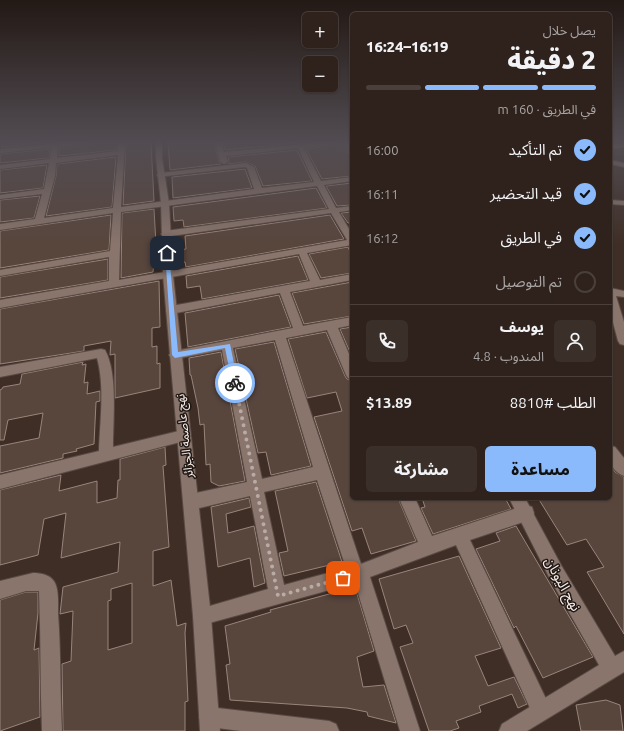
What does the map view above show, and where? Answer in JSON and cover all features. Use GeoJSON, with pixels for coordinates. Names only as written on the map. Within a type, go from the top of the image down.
{"type":"FeatureCollection","features":[{"type":"Feature","properties":{"kind":"street"},"geometry":{"type":"LineString","coordinates":[[38,221],[50,176]]}},
{"type":"Feature","properties":{"kind":"street"},"geometry":{"type":"LineString","coordinates":[[114,284],[114,253],[119,176]]}},
{"type":"Feature","properties":{"kind":"street","name":"نهج عاصمة الجزائر"},"geometry":{"type":"LineString","coordinates":[[161,176],[165,203],[165,234],[175,355],[202,616],[210,724]]}},
{"type":"Feature","properties":{"kind":"street"},"geometry":{"type":"LineString","coordinates":[[252,176],[259,191]]}},
{"type":"Feature","properties":{"kind":"street"},"geometry":{"type":"LineString","coordinates":[[316,176],[350,239]]}},
{"type":"Feature","properties":{"kind":"street"},"geometry":{"type":"LineString","coordinates":[[0,227],[165,203],[350,179]]}},
{"type":"Feature","properties":{"kind":"street"},"geometry":{"type":"LineString","coordinates":[[0,197],[47,191]]}},
{"type":"Feature","properties":{"kind":"street"},"geometry":{"type":"LineString","coordinates":[[612,202],[624,203]]}},
{"type":"Feature","properties":{"kind":"street"},"geometry":{"type":"LineString","coordinates":[[165,234],[350,208]]}},
{"type":"Feature","properties":{"kind":"street"},"geometry":{"type":"LineString","coordinates":[[0,304],[350,242]]}},
{"type":"Feature","properties":{"kind":"street"},"geometry":{"type":"LineString","coordinates":[[302,251],[316,283]]}},
{"type":"Feature","properties":{"kind":"street"},"geometry":{"type":"LineString","coordinates":[[0,273],[114,253]]}},
{"type":"Feature","properties":{"kind":"street"},"geometry":{"type":"LineString","coordinates":[[171,310],[350,277]]}},
{"type":"Feature","properties":{"kind":"street"},"geometry":{"type":"LineString","coordinates":[[284,289],[299,331]]}},
{"type":"Feature","properties":{"kind":"street"},"geometry":{"type":"LineString","coordinates":[[612,292],[624,294]]}},
{"type":"Feature","properties":{"kind":"street"},"geometry":{"type":"LineString","coordinates":[[612,299],[624,341]]}},
{"type":"Feature","properties":{"kind":"street"},"geometry":{"type":"LineString","coordinates":[[175,355],[350,321]]}},
{"type":"Feature","properties":{"kind":"street"},"geometry":{"type":"LineString","coordinates":[[331,325],[350,370]]}},
{"type":"Feature","properties":{"kind":"street"},"geometry":{"type":"LineString","coordinates":[[279,334],[322,472],[358,573],[410,731]]}},
{"type":"Feature","properties":{"kind":"street"},"geometry":{"type":"LineString","coordinates":[[227,345],[278,596]]}},
{"type":"Feature","properties":{"kind":"street"},"geometry":{"type":"LineString","coordinates":[[0,372],[101,353],[105,360],[106,372],[106,456]]}},
{"type":"Feature","properties":{"kind":"street"},"geometry":{"type":"LineString","coordinates":[[0,482],[183,436]]}},
{"type":"Feature","properties":{"kind":"street"},"geometry":{"type":"LineString","coordinates":[[612,454],[624,469]]}},
{"type":"Feature","properties":{"kind":"street"},"geometry":{"type":"LineString","coordinates":[[191,502],[322,472]]}},
{"type":"Feature","properties":{"kind":"street"},"geometry":{"type":"LineString","coordinates":[[408,500],[428,546]]}},
{"type":"Feature","properties":{"kind":"street","name":"نهج اليونان"},"geometry":{"type":"LineString","coordinates":[[518,500],[555,571],[618,665]]}},
{"type":"Feature","properties":{"kind":"street"},"geometry":{"type":"LineString","coordinates":[[202,616],[358,573],[428,546],[526,513]]}},
{"type":"Feature","properties":{"kind":"street"},"geometry":{"type":"LineString","coordinates":[[460,536],[541,710]]}},
{"type":"Feature","properties":{"kind":"street"},"geometry":{"type":"LineString","coordinates":[[0,590],[40,580],[46,584],[48,588],[51,642],[50,691],[52,731]]}},
{"type":"Feature","properties":{"kind":"street"},"geometry":{"type":"LineString","coordinates":[[509,731],[541,710],[618,665]]}},
{"type":"Feature","properties":{"kind":"street"},"geometry":{"type":"LineString","coordinates":[[210,724],[329,731]]}},
{"type":"Feature","properties":{"kind":"building"},"geometry":{"type":"Polygon","coordinates":[[[0,176],[45,176],[43,188],[0,193],[0,176]]]}},
{"type":"Feature","properties":{"kind":"building"},"geometry":{"type":"Polygon","coordinates":[[[56,176],[114,176],[112,207],[46,216],[56,176]]]}},
{"type":"Feature","properties":{"kind":"building"},"geometry":{"type":"Polygon","coordinates":[[[124,176],[153,176],[154,201],[123,205],[124,176]]]}},
{"type":"Feature","properties":{"kind":"building"},"geometry":{"type":"Polygon","coordinates":[[[248,176],[252,188],[173,198],[172,177],[248,176]]]}},
{"type":"Feature","properties":{"kind":"building"},"geometry":{"type":"Polygon","coordinates":[[[259,176],[310,176],[312,181],[263,186],[259,176]]]}},
{"type":"Feature","properties":{"kind":"building"},"geometry":{"type":"Polygon","coordinates":[[[320,176],[350,176],[350,176],[322,179],[320,176]]]}},
{"type":"Feature","properties":{"kind":"building"},"geometry":{"type":"Polygon","coordinates":[[[350,183],[350,205],[337,206],[326,186],[350,183]]]}},
{"type":"Feature","properties":{"kind":"building"},"geometry":{"type":"Polygon","coordinates":[[[316,188],[327,208],[184,227],[183,220],[174,221],[173,207],[316,188]]]}},
{"type":"Feature","properties":{"kind":"building"},"geometry":{"type":"Polygon","coordinates":[[[40,196],[34,218],[0,222],[0,200],[40,196]]]}},
{"type":"Feature","properties":{"kind":"building"},"geometry":{"type":"Polygon","coordinates":[[[154,209],[157,262],[154,262],[153,272],[121,278],[122,213],[154,209]]]}},
{"type":"Feature","properties":{"kind":"building"},"geometry":{"type":"Polygon","coordinates":[[[350,212],[350,223],[348,223],[341,213],[350,212]]]}},
{"type":"Feature","properties":{"kind":"building"},"geometry":{"type":"Polygon","coordinates":[[[111,215],[109,250],[0,268],[0,231],[111,215]]]}},
{"type":"Feature","properties":{"kind":"building"},"geometry":{"type":"Polygon","coordinates":[[[330,215],[344,239],[186,267],[185,262],[180,263],[179,250],[186,249],[185,236],[330,215]]]}},
{"type":"Feature","properties":{"kind":"building"},"geometry":{"type":"Polygon","coordinates":[[[348,247],[350,252],[350,273],[321,278],[309,254],[348,247]]]}},
{"type":"Feature","properties":{"kind":"building"},"geometry":{"type":"Polygon","coordinates":[[[298,256],[308,280],[202,299],[200,286],[187,288],[186,276],[298,256]]]}},
{"type":"Feature","properties":{"kind":"building"},"geometry":{"type":"Polygon","coordinates":[[[108,259],[108,280],[0,298],[0,277],[108,259]]]}},
{"type":"Feature","properties":{"kind":"building"},"geometry":{"type":"Polygon","coordinates":[[[159,281],[160,327],[152,328],[152,347],[157,346],[157,364],[160,363],[160,388],[115,398],[115,354],[110,355],[111,341],[84,346],[84,351],[0,364],[0,309],[159,281]]]}},
{"type":"Feature","properties":{"kind":"building"},"geometry":{"type":"Polygon","coordinates":[[[350,282],[350,316],[304,324],[292,293],[350,282]]]}},
{"type":"Feature","properties":{"kind":"building"},"geometry":{"type":"Polygon","coordinates":[[[279,295],[291,327],[188,347],[185,313],[279,295]]]}},
{"type":"Feature","properties":{"kind":"building"},"geometry":{"type":"Polygon","coordinates":[[[350,327],[350,352],[340,329],[350,327]]]}},
{"type":"Feature","properties":{"kind":"building"},"geometry":{"type":"Polygon","coordinates":[[[326,332],[345,376],[350,380],[350,500],[399,500],[416,541],[371,554],[362,528],[352,531],[314,417],[342,411],[336,392],[307,398],[288,339],[326,332]]]}},
{"type":"Feature","properties":{"kind":"building"},"geometry":{"type":"Polygon","coordinates":[[[274,342],[311,466],[271,475],[266,452],[258,453],[235,349],[274,342]]]}},
{"type":"Feature","properties":{"kind":"building"},"geometry":{"type":"Polygon","coordinates":[[[221,352],[245,481],[219,486],[211,482],[210,464],[206,465],[204,424],[200,425],[198,408],[190,375],[189,358],[221,352]]]}},
{"type":"Feature","properties":{"kind":"building"},"geometry":{"type":"Polygon","coordinates":[[[83,362],[82,365],[86,364],[84,383],[88,382],[87,394],[100,391],[100,401],[96,402],[94,444],[76,449],[77,451],[63,454],[63,458],[0,473],[0,446],[39,438],[43,413],[8,420],[4,440],[0,440],[0,390],[3,387],[20,384],[22,374],[83,362]]]}},
{"type":"Feature","properties":{"kind":"building"},"geometry":{"type":"Polygon","coordinates":[[[165,447],[166,465],[163,466],[169,547],[153,551],[153,586],[171,580],[177,626],[186,623],[185,633],[188,701],[185,702],[185,731],[63,731],[62,664],[71,661],[73,611],[60,614],[63,587],[118,572],[120,542],[61,558],[66,513],[44,519],[38,555],[0,565],[0,490],[61,475],[59,491],[97,481],[97,503],[117,498],[118,480],[120,480],[120,459],[165,447]],[[132,583],[111,589],[111,600],[108,601],[108,650],[132,643],[132,583]]]}},
{"type":"Feature","properties":{"kind":"building"},"geometry":{"type":"Polygon","coordinates":[[[612,467],[615,472],[624,477],[624,634],[587,572],[604,567],[586,539],[567,545],[539,500],[612,500],[612,467]]]}},
{"type":"Feature","properties":{"kind":"building"},"geometry":{"type":"Polygon","coordinates":[[[316,482],[342,562],[284,576],[279,553],[288,551],[275,491],[316,482]]]}},
{"type":"Feature","properties":{"kind":"building"},"geometry":{"type":"Polygon","coordinates":[[[249,498],[251,507],[226,514],[228,533],[254,526],[265,583],[254,587],[250,558],[218,567],[211,507],[249,498]]]}},
{"type":"Feature","properties":{"kind":"building"},"geometry":{"type":"Polygon","coordinates":[[[423,500],[506,500],[511,509],[433,534],[421,508],[425,507],[423,500]]]}},
{"type":"Feature","properties":{"kind":"building"},"geometry":{"type":"Polygon","coordinates":[[[516,526],[593,657],[543,678],[516,626],[514,628],[476,549],[500,541],[496,533],[516,526]]]}},
{"type":"Feature","properties":{"kind":"building"},"geometry":{"type":"Polygon","coordinates":[[[459,556],[501,648],[475,656],[488,686],[514,677],[527,704],[518,708],[512,694],[479,706],[481,712],[456,721],[459,728],[450,731],[429,731],[400,647],[413,643],[406,625],[394,629],[379,579],[459,556]]]}},
{"type":"Feature","properties":{"kind":"building"},"geometry":{"type":"Polygon","coordinates":[[[355,587],[374,651],[357,657],[363,687],[384,685],[396,723],[368,716],[367,712],[347,708],[230,700],[226,665],[230,664],[225,626],[271,612],[270,610],[355,587]]]}},
{"type":"Feature","properties":{"kind":"building"},"geometry":{"type":"Polygon","coordinates":[[[26,592],[38,592],[38,613],[34,650],[39,648],[40,717],[0,731],[0,600],[26,592]]]}},
{"type":"Feature","properties":{"kind":"building"},"geometry":{"type":"Polygon","coordinates":[[[606,700],[620,705],[623,731],[581,731],[576,705],[606,700]]]}},
{"type":"Feature","properties":{"kind":"way so far"},"geometry":{"type":"LineString","coordinates":[[235,383],[278,596],[343,578]]}},
{"type":"Feature","properties":{"kind":"route"},"geometry":{"type":"LineString","coordinates":[[167,253],[175,355],[227,345],[235,383]]}}]}
